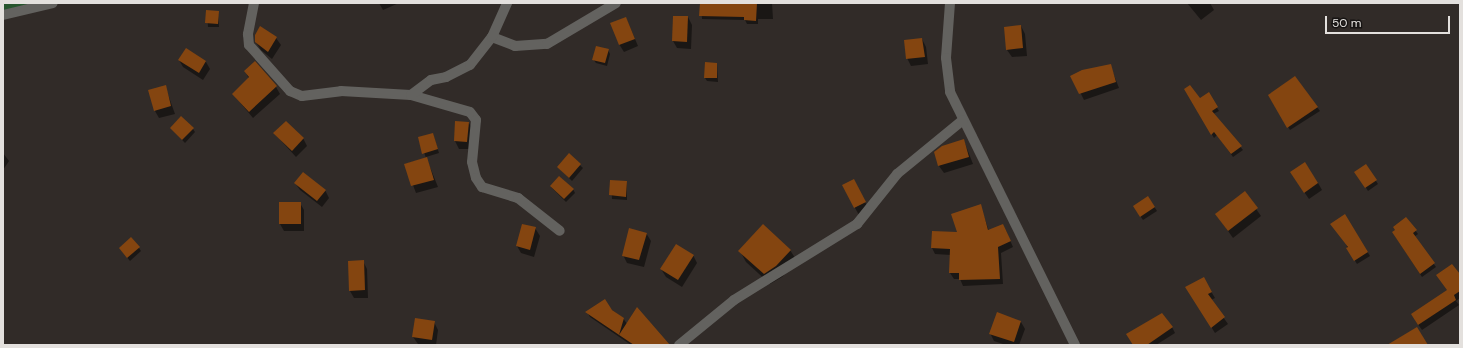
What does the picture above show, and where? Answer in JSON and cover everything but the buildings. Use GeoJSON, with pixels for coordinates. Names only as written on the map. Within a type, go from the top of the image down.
{"type":"FeatureCollection","features":[{"type":"Feature","properties":{"kind":"street"},"geometry":{"type":"LineString","coordinates":[[3,15],[53,3]]}},
{"type":"Feature","properties":{"kind":"street"},"geometry":{"type":"LineString","coordinates":[[254,3],[248,34],[249,46],[290,91],[302,96],[341,91],[411,96],[470,112],[474,115],[476,120],[472,162],[476,178],[482,187],[518,198],[560,231]]}},
{"type":"Feature","properties":{"kind":"street"},"geometry":{"type":"LineString","coordinates":[[411,96],[431,80],[446,77],[470,64],[492,37],[507,3]]}},
{"type":"Feature","properties":{"kind":"street"},"geometry":{"type":"LineString","coordinates":[[492,37],[515,46],[547,44],[616,3]]}},
{"type":"Feature","properties":{"kind":"street"},"geometry":{"type":"LineString","coordinates":[[950,3],[946,58],[950,92],[1075,345]]}},
{"type":"Feature","properties":{"kind":"street"},"geometry":{"type":"LineString","coordinates":[[679,345],[734,300],[857,224],[896,174],[963,120]]}},
{"type":"Feature","properties":{"kind":"green space"},"geometry":{"type":"Polygon","coordinates":[[[3,3],[46,3],[3,15],[3,3]]]}}]}
